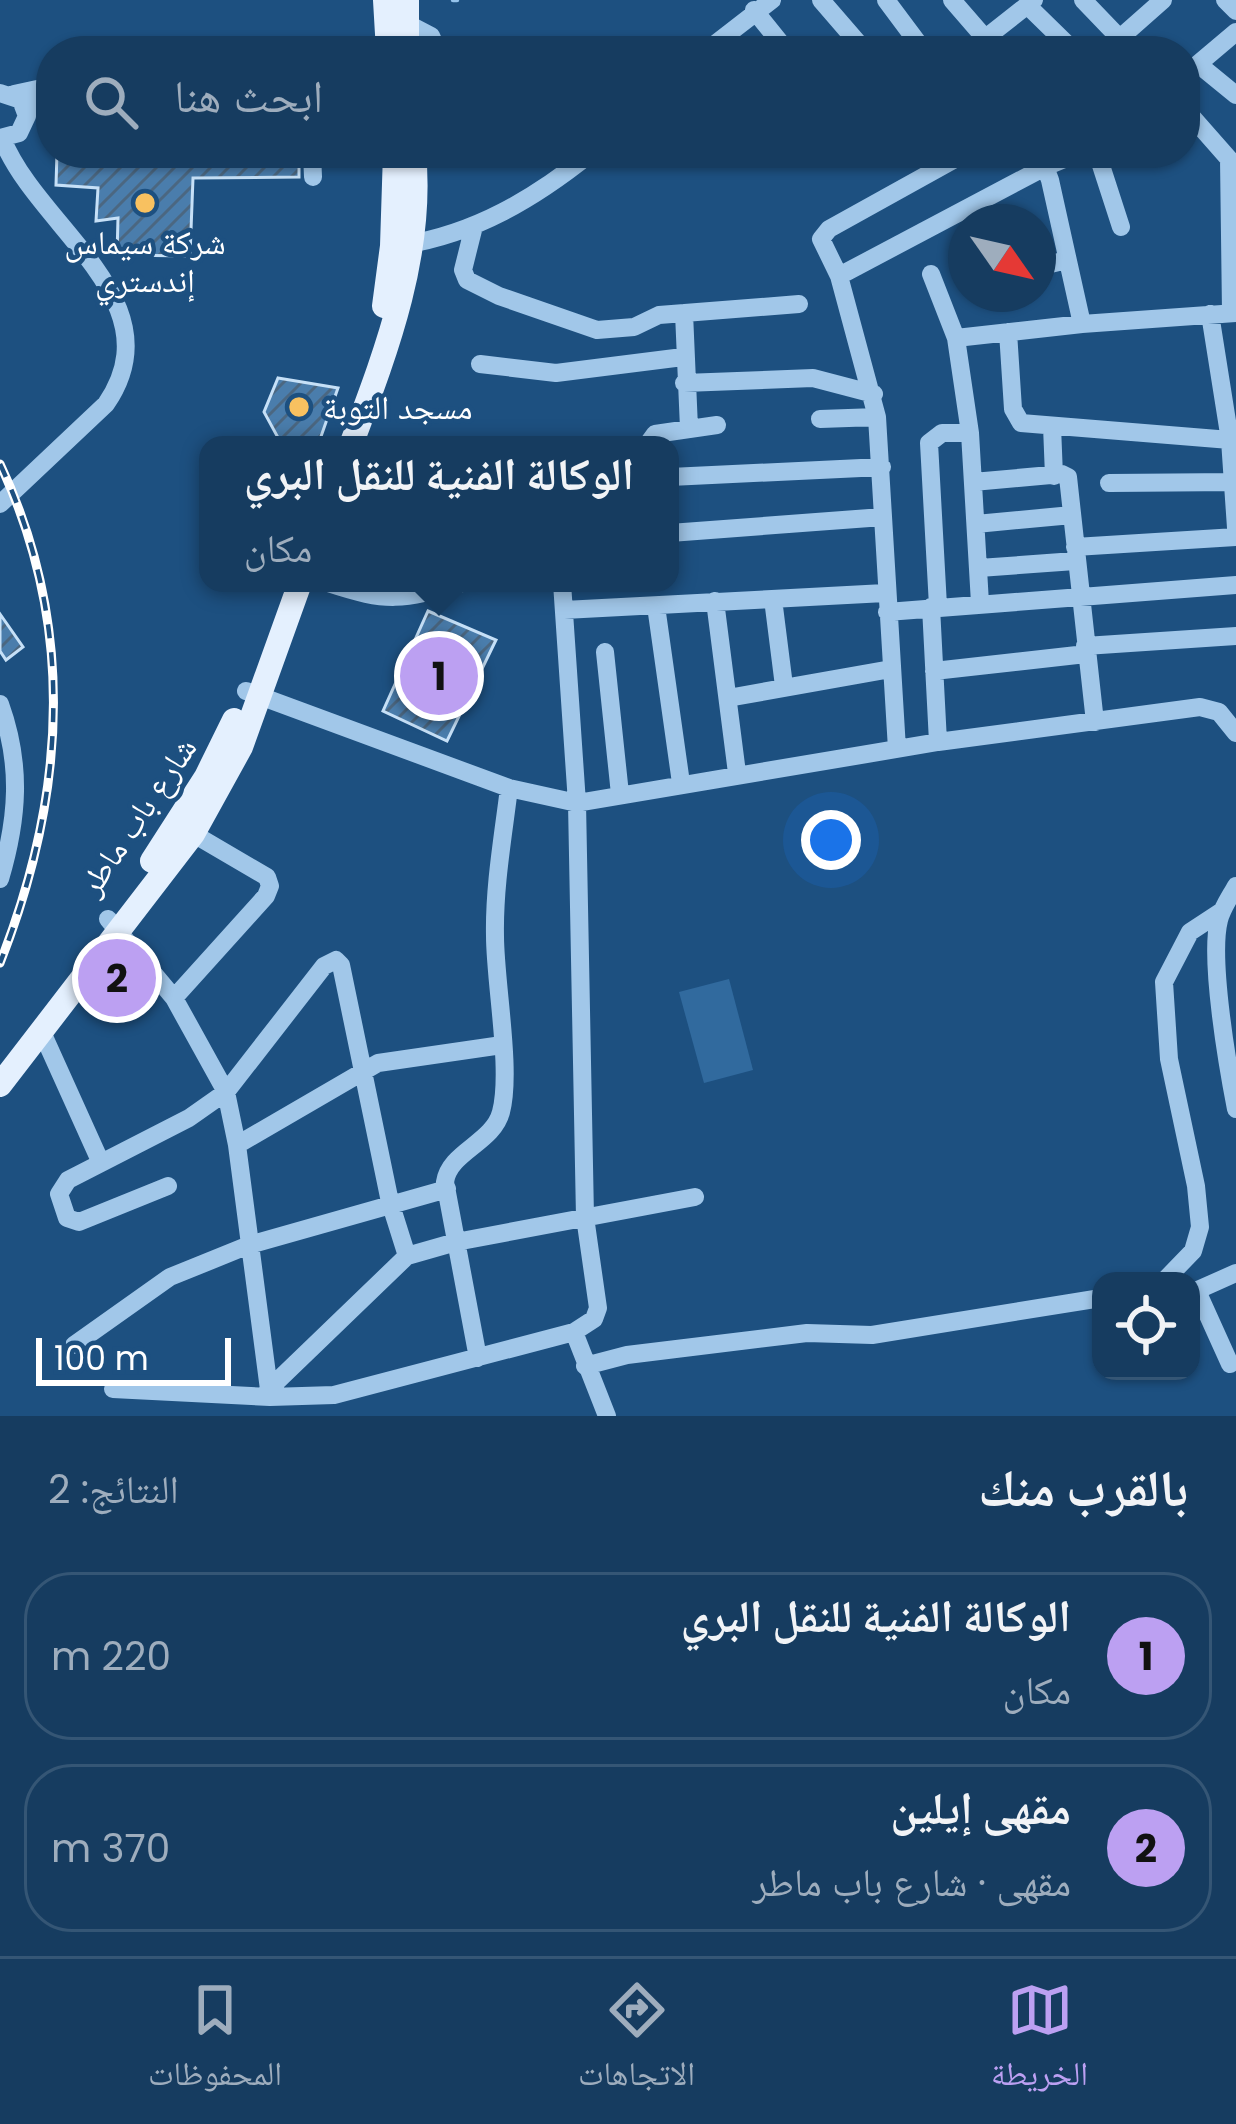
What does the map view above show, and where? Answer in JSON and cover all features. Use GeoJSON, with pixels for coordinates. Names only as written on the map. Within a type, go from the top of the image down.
{"type":"FeatureCollection","features":[{"type":"Feature","properties":{"kind":"main road"},"geometry":{"type":"LineString","coordinates":[[338,436],[402,245],[396,168]]}},
{"type":"Feature","properties":{"kind":"main road"},"geometry":{"type":"LineString","coordinates":[[354,436],[398,312],[412,168]]}},
{"type":"Feature","properties":{"kind":"main road","name":"شارع باب ماطر"},"geometry":{"type":"LineString","coordinates":[[253,693],[282,592]]}},
{"type":"Feature","properties":{"kind":"main road","name":"شارع باب ماطر"},"geometry":{"type":"LineString","coordinates":[[0,1061],[186,829],[296,592]]}},
{"type":"Feature","properties":{"kind":"main road","name":"شارع باب ماطر"},"geometry":{"type":"LineString","coordinates":[[0,1085],[114,923]]}},
{"type":"Feature","properties":{"kind":"street"},"geometry":{"type":"LineString","coordinates":[[821,0],[853,36]]}},
{"type":"Feature","properties":{"kind":"street"},"geometry":{"type":"LineString","coordinates":[[886,0],[913,36]]}},
{"type":"Feature","properties":{"kind":"street"},"geometry":{"type":"LineString","coordinates":[[952,0],[977,36]]}},
{"type":"Feature","properties":{"kind":"street"},"geometry":{"type":"LineString","coordinates":[[1133,36],[1163,0]]}},
{"type":"Feature","properties":{"kind":"street"},"geometry":{"type":"LineString","coordinates":[[1225,0],[1236,11]]}},
{"type":"Feature","properties":{"kind":"street"},"geometry":{"type":"LineString","coordinates":[[987,36],[1031,2],[1061,36]]}},
{"type":"Feature","properties":{"kind":"street"},"geometry":{"type":"LineString","coordinates":[[1095,4],[1120,36]]}},
{"type":"Feature","properties":{"kind":"street"},"geometry":{"type":"LineString","coordinates":[[725,36],[763,5],[779,36]]}},
{"type":"Feature","properties":{"kind":"street"},"geometry":{"type":"LineString","coordinates":[[397,11],[431,36]]}},
{"type":"Feature","properties":{"kind":"street"},"geometry":{"type":"LineString","coordinates":[[1200,62],[1236,32]]}},
{"type":"Feature","properties":{"kind":"street"},"geometry":{"type":"LineString","coordinates":[[1200,75],[1236,95]]}},
{"type":"Feature","properties":{"kind":"street"},"geometry":{"type":"LineString","coordinates":[[0,504],[106,404],[118,387],[129,347],[117,299],[23,181],[1,138],[23,128],[13,98]]}},
{"type":"Feature","properties":{"kind":"street"},"geometry":{"type":"LineString","coordinates":[[956,338],[1234,313],[1233,163],[1200,126]]}},
{"type":"Feature","properties":{"kind":"street"},"geometry":{"type":"LineString","coordinates":[[313,168],[313,177]]}},
{"type":"Feature","properties":{"kind":"street"},"geometry":{"type":"LineString","coordinates":[[402,245],[474,226],[540,191],[571,168]]}},
{"type":"Feature","properties":{"kind":"street"},"geometry":{"type":"LineString","coordinates":[[897,749],[874,394],[839,276],[822,244],[825,232],[939,168]]}},
{"type":"Feature","properties":{"kind":"street"},"geometry":{"type":"LineString","coordinates":[[839,276],[1043,168]]}},
{"type":"Feature","properties":{"kind":"street"},"geometry":{"type":"LineString","coordinates":[[1045,168],[1082,324]]}},
{"type":"Feature","properties":{"kind":"street"},"geometry":{"type":"LineString","coordinates":[[1102,168],[1121,227]]}},
{"type":"Feature","properties":{"kind":"street"},"geometry":{"type":"LineString","coordinates":[[474,226],[464,275],[499,296],[597,330],[634,327],[659,315],[799,304]]}},
{"type":"Feature","properties":{"kind":"street"},"geometry":{"type":"LineString","coordinates":[[1056,263],[1067,260]]}},
{"type":"Feature","properties":{"kind":"street"},"geometry":{"type":"LineString","coordinates":[[931,274],[956,338],[970,433],[980,603]]}},
{"type":"Feature","properties":{"kind":"street"},"geometry":{"type":"LineString","coordinates":[[684,313],[689,428]]}},
{"type":"Feature","properties":{"kind":"street"},"geometry":{"type":"LineString","coordinates":[[1210,314],[1230,388],[1236,528]]}},
{"type":"Feature","properties":{"kind":"street"},"geometry":{"type":"LineString","coordinates":[[1008,332],[1014,416],[1024,424],[1230,440]]}},
{"type":"Feature","properties":{"kind":"street"},"geometry":{"type":"LineString","coordinates":[[480,364],[556,374],[683,357]]}},
{"type":"Feature","properties":{"kind":"street"},"geometry":{"type":"LineString","coordinates":[[684,382],[813,378],[874,394]]}},
{"type":"Feature","properties":{"kind":"street"},"geometry":{"type":"LineString","coordinates":[[820,419],[877,417]]}},
{"type":"Feature","properties":{"kind":"street"},"geometry":{"type":"LineString","coordinates":[[654,436],[717,425]]}},
{"type":"Feature","properties":{"kind":"street"},"geometry":{"type":"LineString","coordinates":[[1052,426],[1054,476]]}},
{"type":"Feature","properties":{"kind":"street"},"geometry":{"type":"LineString","coordinates":[[938,742],[929,443],[942,433],[970,433]]}},
{"type":"Feature","properties":{"kind":"street"},"geometry":{"type":"LineString","coordinates":[[679,477],[882,466]]}},
{"type":"Feature","properties":{"kind":"street"},"geometry":{"type":"LineString","coordinates":[[973,482],[1068,477],[1095,722]]}},
{"type":"Feature","properties":{"kind":"street"},"geometry":{"type":"LineString","coordinates":[[1109,484],[1235,482]]}},
{"type":"Feature","properties":{"kind":"street"},"geometry":{"type":"LineString","coordinates":[[976,524],[1072,515]]}},
{"type":"Feature","properties":{"kind":"street"},"geometry":{"type":"LineString","coordinates":[[679,532],[883,517]]}},
{"type":"Feature","properties":{"kind":"street"},"geometry":{"type":"LineString","coordinates":[[979,568],[1236,537]]}},
{"type":"Feature","properties":{"kind":"street"},"geometry":{"type":"LineString","coordinates":[[564,610],[773,599],[934,607],[1236,585]]}},
{"type":"Feature","properties":{"kind":"street"},"geometry":{"type":"LineString","coordinates":[[362,592],[388,599],[432,592]]}},
{"type":"Feature","properties":{"kind":"street"},"geometry":{"type":"LineString","coordinates":[[113,1389],[263,1400],[355,1392],[574,1332],[594,1319],[598,1308],[585,1217],[577,803],[563,592]]}},
{"type":"Feature","properties":{"kind":"street"},"geometry":{"type":"LineString","coordinates":[[773,599],[784,686]]}},
{"type":"Feature","properties":{"kind":"street"},"geometry":{"type":"LineString","coordinates":[[715,601],[737,773]]}},
{"type":"Feature","properties":{"kind":"street"},"geometry":{"type":"LineString","coordinates":[[656,606],[681,783]]}},
{"type":"Feature","properties":{"kind":"street"},"geometry":{"type":"LineString","coordinates":[[934,671],[1236,636]]}},
{"type":"Feature","properties":{"kind":"street"},"geometry":{"type":"LineString","coordinates":[[605,652],[620,794]]}},
{"type":"Feature","properties":{"kind":"street"},"geometry":{"type":"LineString","coordinates":[[728,698],[891,669]]}},
{"type":"Feature","properties":{"kind":"street"},"geometry":{"type":"LineString","coordinates":[[253,693],[508,788],[577,803],[938,742],[1201,707],[1219,712],[1236,734]]}},
{"type":"Feature","properties":{"kind":"street"},"geometry":{"type":"LineString","coordinates":[[0,704],[16,767],[17,795],[0,879]]}},
{"type":"Feature","properties":{"kind":"street"},"geometry":{"type":"LineString","coordinates":[[478,1358],[446,1189],[449,1168],[489,1133],[501,1112],[495,932],[508,788]]}},
{"type":"Feature","properties":{"kind":"street"},"geometry":{"type":"LineString","coordinates":[[174,998],[270,886],[266,877],[186,829]]}},
{"type":"Feature","properties":{"kind":"street"},"geometry":{"type":"LineString","coordinates":[[1236,886],[1222,910],[1217,940],[1226,1059],[1236,1109]]}},
{"type":"Feature","properties":{"kind":"street"},"geometry":{"type":"LineString","coordinates":[[1173,1272],[1193,1251],[1200,1227],[1169,1059],[1164,982],[1190,932],[1222,910]]}},
{"type":"Feature","properties":{"kind":"street"},"geometry":{"type":"LineString","coordinates":[[114,923],[174,998],[226,1092],[237,1144],[263,1400]]}},
{"type":"Feature","properties":{"kind":"street"},"geometry":{"type":"LineString","coordinates":[[168,1186],[79,1222],[70,1221],[60,1202],[60,1188],[189,1118],[226,1092],[333,960],[341,965],[390,1202],[406,1256]]}},
{"type":"Feature","properties":{"kind":"street"},"geometry":{"type":"LineString","coordinates":[[41,1030],[101,1163]]}},
{"type":"Feature","properties":{"kind":"street"},"geometry":{"type":"LineString","coordinates":[[237,1144],[361,1069],[401,1057],[502,1046]]}},
{"type":"Feature","properties":{"kind":"street"},"geometry":{"type":"LineString","coordinates":[[74,1345],[158,1283],[249,1245],[446,1189]]}},
{"type":"Feature","properties":{"kind":"street"},"geometry":{"type":"LineString","coordinates":[[263,1400],[406,1256],[456,1242],[695,1197]]}},
{"type":"Feature","properties":{"kind":"street"},"geometry":{"type":"LineString","coordinates":[[1200,1289],[1236,1273]]}},
{"type":"Feature","properties":{"kind":"street"},"geometry":{"type":"LineString","coordinates":[[585,1366],[627,1355],[807,1333],[872,1335],[1092,1299]]}},
{"type":"Feature","properties":{"kind":"street"},"geometry":{"type":"LineString","coordinates":[[1200,1304],[1230,1364]]}},
{"type":"Feature","properties":{"kind":"street"},"geometry":{"type":"LineString","coordinates":[[574,1332],[607,1416]]}},
{"type":"Feature","properties":{"kind":"shaded area"},"geometry":{"type":"Polygon","coordinates":[[[729,979],[753,1070],[704,1083],[679,992],[729,979]]]}},
{"type":"Feature","properties":{"kind":"building","name":"شركة سيماس إندستري"},"geometry":{"type":"Polygon","coordinates":[[[57,168],[299,168],[299,177],[193,178],[190,256],[117,255],[118,218],[96,221],[98,188],[56,185],[57,168]]]}},
{"type":"Feature","properties":{"kind":"building","name":"مسجد التوبة"},"geometry":{"type":"Polygon","coordinates":[[[278,378],[338,388],[321,436],[277,436],[264,412],[278,378]]]}},
{"type":"Feature","properties":{"kind":"building"},"geometry":{"type":"Polygon","coordinates":[[[428,611],[496,640],[447,741],[383,711],[428,611]]]}},
{"type":"Feature","properties":{"kind":"building"},"geometry":{"type":"Polygon","coordinates":[[[0,614],[23,647],[6,660],[0,651],[0,614]]]}},
{"type":"Feature","properties":{"kind":"railway"},"geometry":{"type":"LineString","coordinates":[[0,464],[25,526],[42,588],[53,713],[38,838],[0,963]]}},
{"type":"Feature","properties":{"kind":"place","name":"شركة سيماس إندستري"},"geometry":{"type":"Point","coordinates":[145,203]}},
{"type":"Feature","properties":{"kind":"place","name":"مسجد التوبة"},"geometry":{"type":"Point","coordinates":[299,407]}},
{"type":"Feature","properties":{"kind":"place","name":"الوكالة الفنية للنقل البري"},"geometry":{"type":"Point","coordinates":[439,676]}},
{"type":"Feature","properties":{"kind":"place","name":"مقهى إيلين"},"geometry":{"type":"Point","coordinates":[117,978]}}]}
